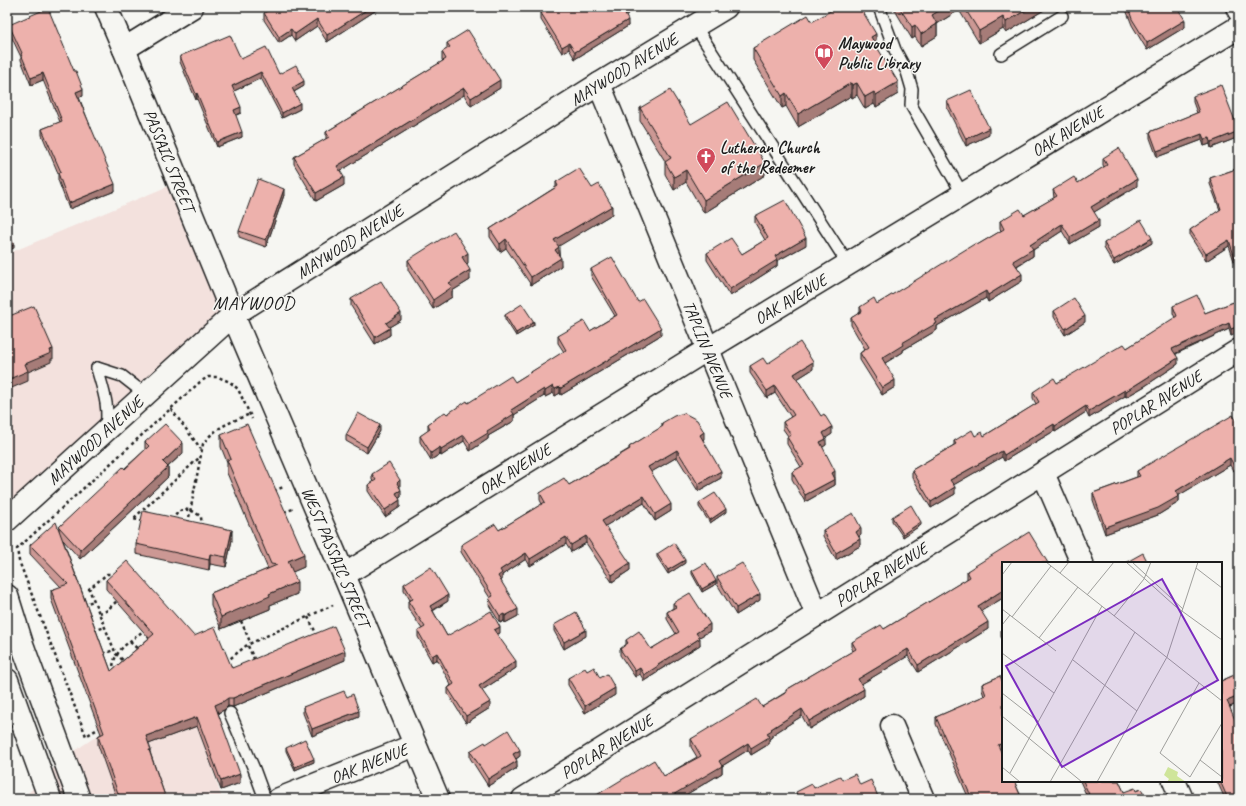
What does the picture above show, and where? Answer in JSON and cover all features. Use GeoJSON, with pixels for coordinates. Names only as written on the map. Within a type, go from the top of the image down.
{"type":"FeatureCollection","features":[{"type":"Feature","properties":{"kind":"street","name":"PASSAIC STREET"},"geometry":{"type":"LineString","coordinates":[[106,7],[233,315]]}},
{"type":"Feature","properties":{"kind":"street"},"geometry":{"type":"LineString","coordinates":[[124,49],[192,7]]}},
{"type":"Feature","properties":{"kind":"street"},"geometry":{"type":"LineString","coordinates":[[1238,7],[1239,11]]}},
{"type":"Feature","properties":{"kind":"street","name":"MAYWOOD AVENUE"},"geometry":{"type":"LineString","coordinates":[[7,520],[233,315],[708,14]]}},
{"type":"Feature","properties":{"kind":"street","name":"OAK AVENUE"},"geometry":{"type":"LineString","coordinates":[[344,575],[708,349],[1239,27]]}},
{"type":"Feature","properties":{"kind":"street","name":"TAPLIN AVENUE"},"geometry":{"type":"LineString","coordinates":[[599,84],[817,615]]}},
{"type":"Feature","properties":{"kind":"street","name":"WEST PASSAIC STREET"},"geometry":{"type":"LineString","coordinates":[[233,315],[438,799]]}},
{"type":"Feature","properties":{"kind":"street","name":"POPLAR AVENUE"},"geometry":{"type":"LineString","coordinates":[[523,799],[1043,473],[1238,355]]}},
{"type":"Feature","properties":{"kind":"street"},"geometry":{"type":"LineString","coordinates":[[1043,473],[1082,562]]}},
{"type":"Feature","properties":{"kind":"street"},"geometry":{"type":"LineString","coordinates":[[7,596],[22,644],[79,799]]}},
{"type":"Feature","properties":{"kind":"street"},"geometry":{"type":"LineString","coordinates":[[7,680],[50,799]]}},
{"type":"Feature","properties":{"kind":"street"},"geometry":{"type":"LineString","coordinates":[[892,726],[923,799]]}},
{"type":"Feature","properties":{"kind":"street","name":"OAK AVENUE"},"geometry":{"type":"LineString","coordinates":[[278,799],[415,745]]}},
{"type":"Feature","properties":{"kind":"street"},"geometry":{"type":"LineString","coordinates":[[1174,782],[1182,799]]}},
{"type":"Feature","properties":{"kind":"lane"},"geometry":{"type":"LineString","coordinates":[[879,7],[895,50],[907,72],[912,89],[911,105],[963,195]]}},
{"type":"Feature","properties":{"kind":"lane"},"geometry":{"type":"LineString","coordinates":[[708,14],[848,264]]}},
{"type":"Feature","properties":{"kind":"lane"},"geometry":{"type":"LineString","coordinates":[[1001,54],[1062,16]]}},
{"type":"Feature","properties":{"kind":"lane"},"geometry":{"type":"LineString","coordinates":[[104,431],[106,424],[106,400],[97,368],[122,376],[145,394]]}},
{"type":"Feature","properties":{"kind":"lane"},"geometry":{"type":"LineString","coordinates":[[230,713],[265,799]]}},
{"type":"Feature","properties":{"kind":"path"},"geometry":{"type":"LineString","coordinates":[[105,725],[86,736],[19,561],[17,549],[208,377],[218,377],[230,382],[238,389],[253,421]]}},
{"type":"Feature","properties":{"kind":"path"},"geometry":{"type":"LineString","coordinates":[[171,409],[202,450]]}},
{"type":"Feature","properties":{"kind":"path"},"geometry":{"type":"LineString","coordinates":[[186,530],[203,444],[209,435],[218,428],[250,414]]}},
{"type":"Feature","properties":{"kind":"path"},"geometry":{"type":"LineString","coordinates":[[143,521],[133,519],[200,457]]}},
{"type":"Feature","properties":{"kind":"path"},"geometry":{"type":"LineString","coordinates":[[272,491],[283,487],[280,481]]}},
{"type":"Feature","properties":{"kind":"path"},"geometry":{"type":"LineString","coordinates":[[171,527],[175,514],[178,511],[185,509],[190,510],[202,517],[201,533]]}},
{"type":"Feature","properties":{"kind":"path"},"geometry":{"type":"LineString","coordinates":[[281,513],[292,509],[295,514]]}},
{"type":"Feature","properties":{"kind":"path"},"geometry":{"type":"LineString","coordinates":[[118,579],[112,574],[107,574],[89,589],[116,654],[128,665]]}},
{"type":"Feature","properties":{"kind":"path"},"geometry":{"type":"LineString","coordinates":[[226,662],[249,645],[334,606],[333,599]]}},
{"type":"Feature","properties":{"kind":"path"},"geometry":{"type":"LineString","coordinates":[[82,604],[94,601]]}},
{"type":"Feature","properties":{"kind":"path"},"geometry":{"type":"LineString","coordinates":[[99,613],[106,611],[117,601]]}},
{"type":"Feature","properties":{"kind":"path"},"geometry":{"type":"LineString","coordinates":[[308,617],[320,641]]}},
{"type":"Feature","properties":{"kind":"path"},"geometry":{"type":"LineString","coordinates":[[241,621],[257,667]]}},
{"type":"Feature","properties":{"kind":"path"},"geometry":{"type":"LineString","coordinates":[[92,631],[105,627]]}},
{"type":"Feature","properties":{"kind":"path"},"geometry":{"type":"LineString","coordinates":[[115,676],[113,661],[116,654],[143,631]]}},
{"type":"Feature","properties":{"kind":"path"},"geometry":{"type":"LineString","coordinates":[[130,642],[142,653]]}},
{"type":"Feature","properties":{"kind":"path"},"geometry":{"type":"LineString","coordinates":[[101,655],[114,650]]}},
{"type":"Feature","properties":{"kind":"path"},"geometry":{"type":"LineString","coordinates":[[109,663],[113,661]]}},
{"type":"Feature","properties":{"kind":"shaded area"},"geometry":{"type":"Polygon","coordinates":[[[178,182],[233,315],[7,520],[7,254],[178,182]]]}},
{"type":"Feature","properties":{"kind":"shaded area"},"geometry":{"type":"Polygon","coordinates":[[[183,678],[222,799],[22,799],[64,758],[183,678]]]}},
{"type":"Feature","properties":{"kind":"building"},"geometry":{"type":"Polygon","coordinates":[[[273,7],[371,7],[327,35],[317,19],[295,34],[291,29],[279,37],[264,13],[273,7]]]}},
{"type":"Feature","properties":{"kind":"building"},"geometry":{"type":"Polygon","coordinates":[[[541,7],[628,7],[623,11],[628,20],[575,52],[569,43],[562,47],[541,13],[544,11],[541,7]]]}},
{"type":"Feature","properties":{"kind":"building"},"geometry":{"type":"Polygon","coordinates":[[[837,7],[860,7],[876,34],[871,37],[898,82],[876,95],[874,92],[865,97],[857,83],[852,85],[851,83],[798,114],[786,93],[782,96],[753,48],[808,15],[812,22],[837,7]]]}},
{"type":"Feature","properties":{"kind":"building"},"geometry":{"type":"Polygon","coordinates":[[[899,7],[945,7],[932,15],[937,24],[921,34],[915,25],[912,27],[899,7]]]}},
{"type":"Feature","properties":{"kind":"building"},"geometry":{"type":"Polygon","coordinates":[[[964,7],[1031,7],[1006,22],[1003,17],[979,31],[964,7]]]}},
{"type":"Feature","properties":{"kind":"building"},"geometry":{"type":"Polygon","coordinates":[[[1128,7],[1177,7],[1185,20],[1147,43],[1132,19],[1128,7]]]}},
{"type":"Feature","properties":{"kind":"building"},"geometry":{"type":"Polygon","coordinates":[[[48,8],[83,89],[76,92],[115,184],[69,203],[58,173],[61,172],[42,129],[62,121],[43,73],[31,78],[21,54],[22,53],[9,25],[48,8]]]}},
{"type":"Feature","properties":{"kind":"building"},"geometry":{"type":"Polygon","coordinates":[[[468,30],[500,80],[471,98],[464,88],[337,166],[344,177],[316,193],[294,157],[329,137],[326,132],[446,59],[442,52],[450,47],[447,43],[468,30]]]}},
{"type":"Feature","properties":{"kind":"building"},"geometry":{"type":"Polygon","coordinates":[[[230,35],[241,59],[266,47],[279,74],[296,65],[304,81],[292,88],[300,103],[282,113],[261,72],[232,86],[241,107],[234,110],[242,132],[217,142],[180,56],[230,35]]]}},
{"type":"Feature","properties":{"kind":"building"},"geometry":{"type":"Polygon","coordinates":[[[1221,85],[1239,131],[1211,142],[1210,138],[1204,139],[1202,134],[1157,151],[1150,132],[1199,112],[1193,96],[1221,85]]]}},
{"type":"Feature","properties":{"kind":"building"},"geometry":{"type":"Polygon","coordinates":[[[670,90],[691,124],[728,102],[765,163],[704,200],[686,170],[674,177],[665,162],[671,158],[640,108],[670,90]]]}},
{"type":"Feature","properties":{"kind":"building"},"geometry":{"type":"Polygon","coordinates":[[[971,90],[989,128],[966,139],[947,101],[971,90]]]}},
{"type":"Feature","properties":{"kind":"building"},"geometry":{"type":"Polygon","coordinates":[[[1119,148],[1137,179],[1091,207],[1099,220],[1070,237],[1062,224],[1030,245],[1033,249],[1013,261],[1022,274],[988,295],[986,291],[935,320],[937,323],[902,343],[903,345],[882,358],[895,380],[882,388],[860,353],[869,347],[851,318],[862,311],[860,307],[874,298],[877,304],[976,243],[977,245],[1004,229],[1000,221],[1020,209],[1024,215],[1057,196],[1053,190],[1074,177],[1078,183],[1107,165],[1103,158],[1119,148]]]}},
{"type":"Feature","properties":{"kind":"building"},"geometry":{"type":"Polygon","coordinates":[[[579,168],[592,188],[599,184],[612,206],[554,240],[559,247],[555,250],[561,258],[531,277],[506,239],[500,244],[490,229],[558,186],[556,182],[579,168]]]}},
{"type":"Feature","properties":{"kind":"building"},"geometry":{"type":"Polygon","coordinates":[[[1239,168],[1239,263],[1237,264],[1229,240],[1206,254],[1190,230],[1221,209],[1210,178],[1239,168]]]}},
{"type":"Feature","properties":{"kind":"building"},"geometry":{"type":"Polygon","coordinates":[[[258,179],[284,189],[266,240],[239,231],[258,179]]]}},
{"type":"Feature","properties":{"kind":"building"},"geometry":{"type":"Polygon","coordinates":[[[785,200],[806,238],[775,256],[777,260],[730,289],[707,253],[731,238],[742,254],[768,238],[755,216],[785,200]]]}},
{"type":"Feature","properties":{"kind":"building"},"geometry":{"type":"Polygon","coordinates":[[[1141,220],[1152,238],[1114,260],[1104,243],[1141,220]]]}},
{"type":"Feature","properties":{"kind":"building"},"geometry":{"type":"Polygon","coordinates":[[[7,230],[14,245],[7,248],[7,230]]]}},
{"type":"Feature","properties":{"kind":"building"},"geometry":{"type":"Polygon","coordinates":[[[454,231],[468,253],[462,257],[470,270],[449,283],[452,287],[433,300],[408,260],[454,231]]]}},
{"type":"Feature","properties":{"kind":"building"},"geometry":{"type":"Polygon","coordinates":[[[612,257],[638,302],[643,299],[661,328],[561,388],[555,389],[553,386],[545,391],[544,389],[511,410],[514,414],[470,444],[464,435],[441,449],[440,447],[431,453],[420,436],[430,429],[428,424],[445,412],[447,414],[467,401],[468,403],[511,376],[515,382],[566,350],[558,336],[584,321],[590,331],[617,315],[591,269],[612,257]]]}},
{"type":"Feature","properties":{"kind":"building"},"geometry":{"type":"Polygon","coordinates":[[[381,281],[401,313],[386,323],[390,328],[375,337],[351,299],[381,281]]]}},
{"type":"Feature","properties":{"kind":"building"},"geometry":{"type":"Polygon","coordinates":[[[1197,295],[1205,313],[1239,300],[1239,326],[1231,329],[1229,323],[1172,349],[1178,358],[1145,379],[1089,411],[1086,406],[1055,426],[1054,424],[1004,455],[1002,451],[950,480],[955,487],[931,502],[912,470],[956,444],[954,441],[972,430],[975,436],[982,432],[984,436],[1039,402],[1033,392],[1054,378],[1057,383],[1124,344],[1127,348],[1177,316],[1173,306],[1197,295]]]}},
{"type":"Feature","properties":{"kind":"building"},"geometry":{"type":"Polygon","coordinates":[[[1074,298],[1085,316],[1065,329],[1054,311],[1074,298]]]}},
{"type":"Feature","properties":{"kind":"building"},"geometry":{"type":"Polygon","coordinates":[[[522,304],[534,322],[516,333],[505,315],[522,304]]]}},
{"type":"Feature","properties":{"kind":"building"},"geometry":{"type":"Polygon","coordinates":[[[34,306],[53,349],[50,350],[51,353],[25,364],[28,371],[7,380],[7,317],[34,306]]]}},
{"type":"Feature","properties":{"kind":"building"},"geometry":{"type":"Polygon","coordinates":[[[800,342],[813,362],[794,374],[821,416],[824,414],[832,427],[823,433],[826,439],[820,442],[835,471],[832,473],[835,479],[805,495],[792,472],[804,465],[787,437],[791,435],[783,422],[794,415],[775,386],[767,391],[750,366],[763,358],[767,364],[800,342]]]}},
{"type":"Feature","properties":{"kind":"building"},"geometry":{"type":"Polygon","coordinates":[[[358,413],[380,425],[367,447],[346,435],[358,413]]]}},
{"type":"Feature","properties":{"kind":"building"},"geometry":{"type":"Polygon","coordinates":[[[684,413],[697,420],[704,432],[700,435],[721,471],[698,484],[677,450],[648,467],[671,504],[655,514],[644,496],[602,521],[630,563],[612,575],[586,536],[571,545],[566,537],[530,559],[526,553],[500,570],[502,573],[498,576],[518,609],[505,616],[504,614],[500,616],[489,598],[493,596],[461,545],[495,524],[499,530],[545,502],[540,493],[564,478],[569,485],[630,449],[629,447],[663,426],[662,423],[674,416],[684,413]]]}},
{"type":"Feature","properties":{"kind":"building"},"geometry":{"type":"Polygon","coordinates":[[[1233,415],[1239,425],[1239,461],[1233,464],[1230,458],[1176,491],[1179,496],[1158,508],[1105,527],[1093,493],[1140,476],[1137,471],[1233,415]]]}},
{"type":"Feature","properties":{"kind":"building"},"geometry":{"type":"Polygon","coordinates":[[[165,424],[183,443],[163,462],[168,467],[80,550],[59,527],[123,467],[125,469],[149,446],[145,442],[165,424]]]}},
{"type":"Feature","properties":{"kind":"building"},"geometry":{"type":"Polygon","coordinates":[[[247,424],[304,554],[288,561],[297,582],[269,594],[270,596],[221,617],[211,593],[277,565],[271,564],[227,460],[231,459],[221,435],[247,424]]]}},
{"type":"Feature","properties":{"kind":"building"},"geometry":{"type":"Polygon","coordinates":[[[389,463],[400,480],[397,483],[401,490],[396,493],[400,500],[385,510],[368,485],[376,480],[372,474],[389,463]]]}},
{"type":"Feature","properties":{"kind":"building"},"geometry":{"type":"Polygon","coordinates":[[[715,493],[726,509],[710,520],[699,503],[715,493]]]}},
{"type":"Feature","properties":{"kind":"building"},"geometry":{"type":"Polygon","coordinates":[[[911,505],[921,522],[903,534],[892,517],[911,505]]]}},
{"type":"Feature","properties":{"kind":"building"},"geometry":{"type":"Polygon","coordinates":[[[143,511],[232,530],[226,557],[210,554],[209,560],[136,544],[143,511]]]}},
{"type":"Feature","properties":{"kind":"building"},"geometry":{"type":"Polygon","coordinates":[[[853,513],[861,528],[856,532],[860,539],[836,553],[823,530],[853,513]]]}},
{"type":"Feature","properties":{"kind":"building"},"geometry":{"type":"Polygon","coordinates":[[[56,522],[111,671],[154,634],[106,580],[127,561],[194,636],[215,627],[232,668],[334,626],[345,651],[233,698],[228,698],[215,705],[240,774],[221,781],[197,717],[146,736],[151,750],[149,750],[166,799],[120,799],[98,736],[104,733],[51,590],[68,584],[30,545],[56,522]]]}},
{"type":"Feature","properties":{"kind":"building"},"geometry":{"type":"Polygon","coordinates":[[[1029,532],[1047,562],[1002,562],[1002,591],[978,606],[988,622],[918,665],[908,649],[858,679],[864,689],[809,721],[802,709],[771,729],[772,730],[767,733],[769,737],[751,748],[748,743],[719,761],[722,766],[666,799],[596,799],[595,796],[654,760],[664,776],[701,756],[691,739],[757,699],[762,707],[787,692],[786,690],[856,649],[852,642],[881,625],[884,629],[970,577],[967,571],[1029,532]]]}},
{"type":"Feature","properties":{"kind":"building"},"geometry":{"type":"Polygon","coordinates":[[[674,543],[685,560],[668,570],[657,554],[674,543]]]}},
{"type":"Feature","properties":{"kind":"building"},"geometry":{"type":"Polygon","coordinates":[[[1143,553],[1148,562],[1127,562],[1143,553]]]}},
{"type":"Feature","properties":{"kind":"building"},"geometry":{"type":"Polygon","coordinates":[[[706,563],[716,581],[702,589],[692,571],[706,563]]]}},
{"type":"Feature","properties":{"kind":"building"},"geometry":{"type":"Polygon","coordinates":[[[742,563],[760,594],[736,608],[717,577],[742,563]]]}},
{"type":"Feature","properties":{"kind":"building"},"geometry":{"type":"Polygon","coordinates":[[[431,567],[448,595],[430,606],[447,636],[491,611],[500,627],[494,630],[516,661],[479,686],[490,702],[466,716],[448,688],[454,684],[437,653],[432,656],[418,631],[425,627],[408,601],[413,599],[404,584],[431,567]]]}},
{"type":"Feature","properties":{"kind":"building"},"geometry":{"type":"Polygon","coordinates":[[[690,593],[710,624],[696,633],[700,638],[644,675],[640,668],[635,671],[620,649],[628,643],[626,640],[639,631],[651,649],[679,632],[667,612],[676,607],[673,603],[690,593]]]}},
{"type":"Feature","properties":{"kind":"building"},"geometry":{"type":"Polygon","coordinates":[[[576,612],[586,630],[564,642],[554,625],[576,612]]]}},
{"type":"Feature","properties":{"kind":"building"},"geometry":{"type":"Polygon","coordinates":[[[594,667],[600,678],[607,674],[615,688],[585,706],[568,678],[585,668],[587,671],[594,667]]]}},
{"type":"Feature","properties":{"kind":"building"},"geometry":{"type":"Polygon","coordinates":[[[1239,673],[1239,696],[1227,701],[1239,729],[1239,799],[1228,799],[1220,782],[1222,782],[1222,681],[1239,673]]]}},
{"type":"Feature","properties":{"kind":"building"},"geometry":{"type":"Polygon","coordinates":[[[1000,676],[1002,681],[1002,743],[998,745],[1002,754],[1002,782],[1014,782],[1022,799],[972,799],[936,717],[986,695],[982,684],[1000,676]]]}},
{"type":"Feature","properties":{"kind":"building"},"geometry":{"type":"Polygon","coordinates":[[[344,691],[347,697],[353,694],[359,711],[312,729],[303,707],[344,691]]]}},
{"type":"Feature","properties":{"kind":"building"},"geometry":{"type":"Polygon","coordinates":[[[508,730],[520,750],[513,754],[517,761],[488,779],[470,751],[485,742],[486,744],[508,730]]]}},
{"type":"Feature","properties":{"kind":"building"},"geometry":{"type":"Polygon","coordinates":[[[305,739],[314,759],[295,767],[286,748],[305,739]]]}},
{"type":"Feature","properties":{"kind":"building"},"geometry":{"type":"Polygon","coordinates":[[[855,774],[860,785],[871,780],[879,799],[788,799],[797,795],[796,792],[812,784],[814,788],[840,776],[842,780],[855,774]]]}},
{"type":"Feature","properties":{"kind":"building"},"geometry":{"type":"Polygon","coordinates":[[[1083,782],[1119,782],[1124,792],[1135,788],[1136,791],[1141,789],[1146,799],[1091,799],[1083,782]]]}},
{"type":"Feature","properties":{"kind":"place","name":"Maywood Public Library"},"geometry":{"type":"Point","coordinates":[824,70]}},
{"type":"Feature","properties":{"kind":"place","name":"Lutheran Church of the Redeemer"},"geometry":{"type":"Point","coordinates":[706,174]}},
{"type":"Feature","properties":{"kind":"district","name":"MAYWOOD"},"geometry":{"type":"Point","coordinates":[254,302]}}]}
